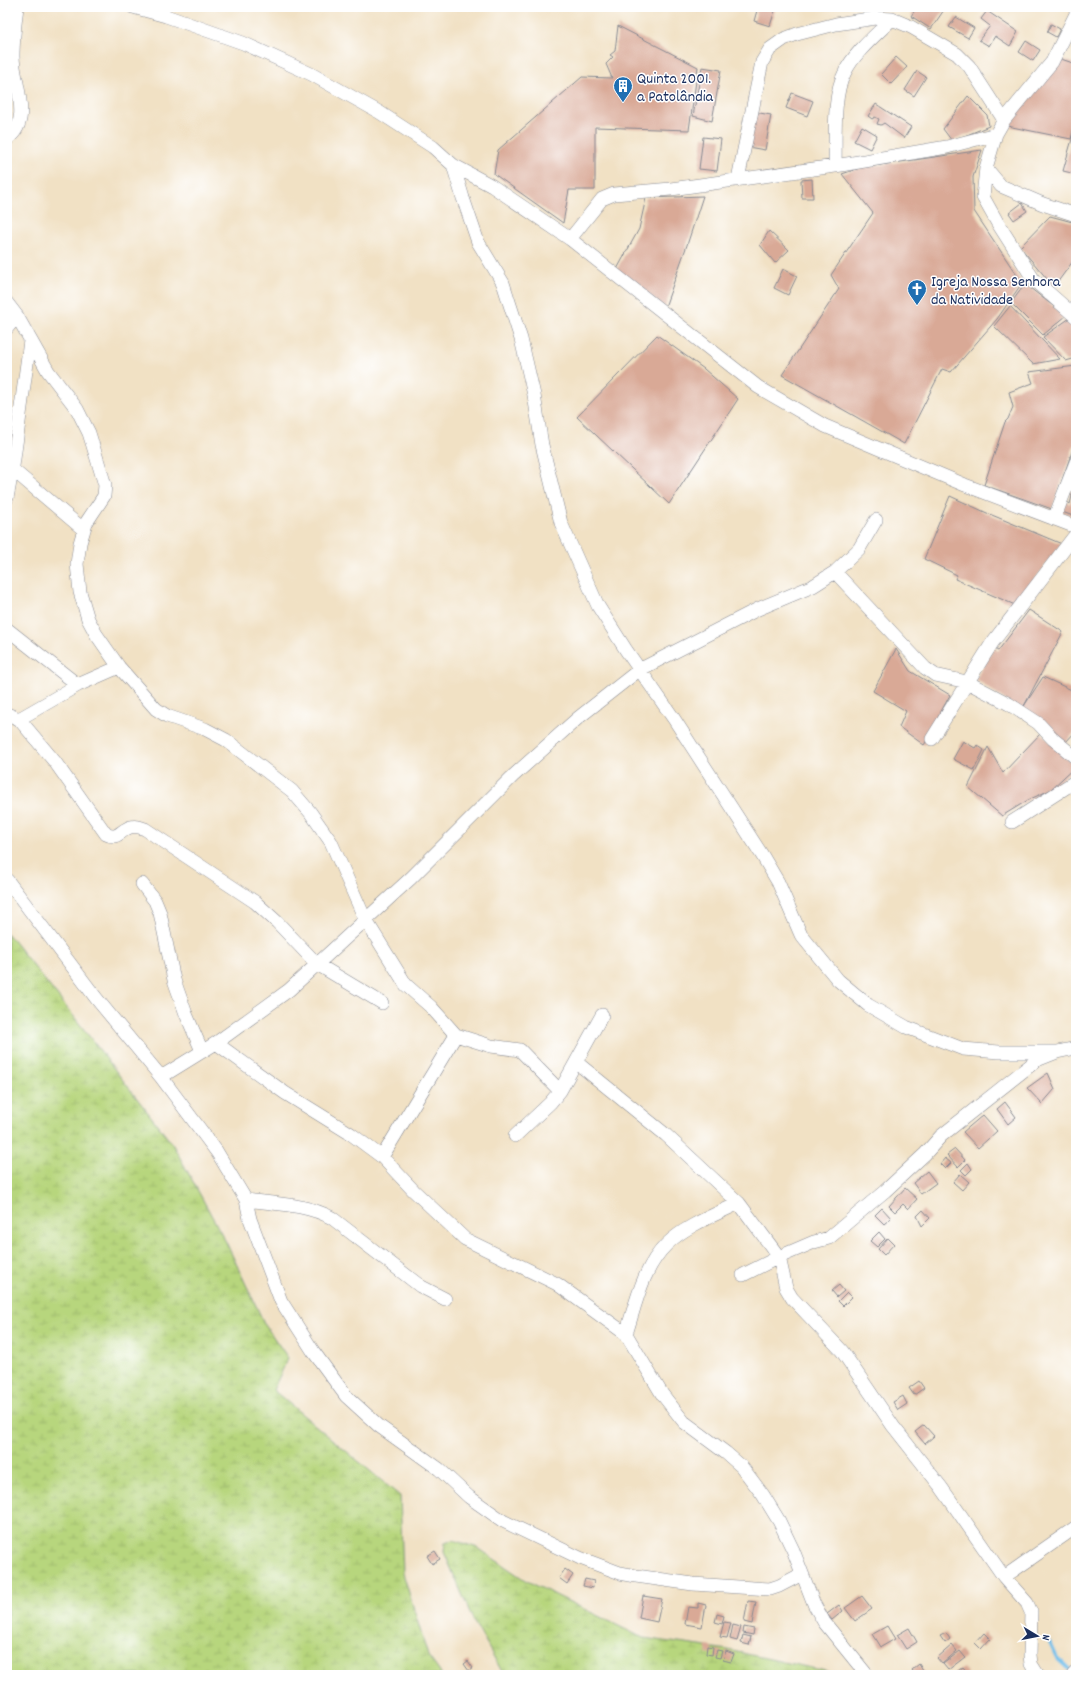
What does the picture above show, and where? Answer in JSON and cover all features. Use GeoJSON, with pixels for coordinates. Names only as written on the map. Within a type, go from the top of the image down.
{"type":"FeatureCollection","features":[{"type":"Feature","properties":{"kind":"street"},"geometry":{"type":"LineString","coordinates":[[7,140],[19,126],[22,114],[13,58],[14,28],[18,7]]}},
{"type":"Feature","properties":{"kind":"street"},"geometry":{"type":"LineString","coordinates":[[133,7],[166,16],[243,43],[311,74],[379,112],[434,147],[453,165],[492,186],[570,240],[758,387],[825,426],[965,485],[1076,527]]}},
{"type":"Feature","properties":{"kind":"street"},"geometry":{"type":"LineString","coordinates":[[1076,14],[1052,62],[1004,120],[996,134],[986,168],[983,198],[1034,280],[1076,316]]}},
{"type":"Feature","properties":{"kind":"street"},"geometry":{"type":"LineString","coordinates":[[738,180],[762,62],[770,49],[784,39],[836,24],[876,18],[892,19],[911,27],[957,54],[969,66],[1004,120]]}},
{"type":"Feature","properties":{"kind":"street"},"geometry":{"type":"LineString","coordinates":[[835,166],[839,85],[845,71],[857,55],[892,19]]}},
{"type":"Feature","properties":{"kind":"street"},"geometry":{"type":"LineString","coordinates":[[570,240],[602,199],[614,194],[671,189],[835,166],[946,147],[996,134]]}},
{"type":"Feature","properties":{"kind":"street"},"geometry":{"type":"LineString","coordinates":[[453,165],[478,242],[503,283],[521,340],[534,395],[542,445],[560,523],[598,606],[639,670],[674,719],[762,855],[778,882],[801,935],[838,980],[868,1005],[906,1027],[963,1049],[1000,1052],[1057,1052]]}},
{"type":"Feature","properties":{"kind":"street"},"geometry":{"type":"LineString","coordinates":[[986,168],[1001,186],[1043,204],[1076,215]]}},
{"type":"Feature","properties":{"kind":"street"},"geometry":{"type":"LineString","coordinates":[[7,303],[17,316],[48,371],[77,409],[89,433],[105,485],[104,496],[86,523],[84,530],[77,564],[80,592],[88,618],[96,634],[119,667],[156,709],[167,716],[205,729],[226,740],[292,791],[310,812],[331,842],[365,919],[406,985],[430,1007],[456,1035],[491,1046],[520,1050],[560,1091]]}},
{"type":"Feature","properties":{"kind":"street"},"geometry":{"type":"LineString","coordinates":[[7,328],[17,316]]}},
{"type":"Feature","properties":{"kind":"street"},"geometry":{"type":"LineString","coordinates":[[7,498],[30,341]]}},
{"type":"Feature","properties":{"kind":"street"},"geometry":{"type":"LineString","coordinates":[[1054,519],[1076,462]]}},
{"type":"Feature","properties":{"kind":"street"},"geometry":{"type":"LineString","coordinates":[[12,470],[84,530]]}},
{"type":"Feature","properties":{"kind":"street"},"geometry":{"type":"LineString","coordinates":[[161,1076],[216,1043],[289,990],[411,878],[513,776],[578,718],[639,670],[758,609],[813,586],[835,572],[859,549],[876,520]]}},
{"type":"Feature","properties":{"kind":"street"},"geometry":{"type":"LineString","coordinates":[[932,739],[992,644],[1076,534]]}},
{"type":"Feature","properties":{"kind":"street"},"geometry":{"type":"LineString","coordinates":[[835,572],[925,668],[935,675],[967,682],[1009,704],[1038,723],[1076,758]]}},
{"type":"Feature","properties":{"kind":"street"},"geometry":{"type":"LineString","coordinates":[[7,629],[78,685]]}},
{"type":"Feature","properties":{"kind":"street"},"geometry":{"type":"LineString","coordinates":[[119,667],[13,716],[55,762],[106,834],[116,836],[130,826],[137,826],[145,829],[255,902],[277,922],[317,964],[382,1003]]}},
{"type":"Feature","properties":{"kind":"street"},"geometry":{"type":"LineString","coordinates":[[1012,822],[1076,781]]}},
{"type":"Feature","properties":{"kind":"street"},"geometry":{"type":"LineString","coordinates":[[7,880],[96,998],[161,1076],[217,1152],[246,1200],[250,1219],[281,1301],[313,1351],[346,1396],[379,1426],[439,1469],[469,1497],[503,1521],[580,1558],[620,1573],[693,1584],[770,1589],[802,1574]]}},
{"type":"Feature","properties":{"kind":"street"},"geometry":{"type":"LineString","coordinates":[[142,884],[155,901],[160,913],[174,980],[186,1014],[202,1051]]}},
{"type":"Feature","properties":{"kind":"street"},"geometry":{"type":"LineString","coordinates":[[515,1136],[550,1103],[560,1091],[602,1014]]}},
{"type":"Feature","properties":{"kind":"street"},"geometry":{"type":"LineString","coordinates":[[382,1157],[456,1035]]}},
{"type":"Feature","properties":{"kind":"street"},"geometry":{"type":"LineString","coordinates":[[216,1043],[285,1093],[350,1134],[382,1157],[414,1191],[465,1239],[557,1284],[626,1334],[662,1394],[684,1422],[736,1462],[763,1495],[779,1521],[793,1550],[814,1604],[824,1622],[867,1675]]}},
{"type":"Feature","properties":{"kind":"street"},"geometry":{"type":"LineString","coordinates":[[743,1275],[779,1257],[814,1242],[829,1238],[886,1191],[925,1154],[941,1136],[1037,1060],[1057,1052],[1076,1048]]}},
{"type":"Feature","properties":{"kind":"street"},"geometry":{"type":"LineString","coordinates":[[576,1062],[666,1135],[739,1203],[779,1257],[786,1288],[792,1298],[842,1351],[893,1426],[949,1499],[1004,1577],[1028,1603],[1031,1612],[1031,1664],[1038,1675]]}},
{"type":"Feature","properties":{"kind":"street"},"geometry":{"type":"LineString","coordinates":[[246,1200],[306,1208],[332,1218],[420,1286],[445,1299]]}},
{"type":"Feature","properties":{"kind":"street"},"geometry":{"type":"LineString","coordinates":[[626,1334],[644,1278],[653,1262],[667,1243],[685,1231],[739,1203]]}},
{"type":"Feature","properties":{"kind":"street"},"geometry":{"type":"LineString","coordinates":[[1004,1577],[1076,1527]]}},
{"type":"Feature","properties":{"kind":"street"},"geometry":{"type":"LineString","coordinates":[[1073,1675],[1076,1672]]}},
{"type":"Feature","properties":{"kind":"green space"},"geometry":{"type":"Polygon","coordinates":[[[7,933],[173,1145],[226,1242],[265,1325],[288,1358],[273,1390],[400,1496],[403,1573],[428,1656],[442,1675],[7,1675],[7,933]]]}},
{"type":"Feature","properties":{"kind":"green space"},"geometry":{"type":"Polygon","coordinates":[[[453,1540],[478,1548],[525,1580],[643,1638],[728,1650],[844,1675],[504,1675],[474,1622],[444,1552],[445,1543],[453,1540]]]}},
{"type":"Feature","properties":{"kind":"building"},"geometry":{"type":"Polygon","coordinates":[[[758,7],[776,7],[770,26],[754,21],[758,7]]]}},
{"type":"Feature","properties":{"kind":"building"},"geometry":{"type":"Polygon","coordinates":[[[917,7],[946,7],[931,29],[911,16],[917,7]]]}},
{"type":"Feature","properties":{"kind":"building"},"geometry":{"type":"Polygon","coordinates":[[[987,11],[1018,32],[1010,46],[995,36],[989,46],[979,40],[990,26],[981,19],[987,11]]]}},
{"type":"Feature","properties":{"kind":"building"},"geometry":{"type":"Polygon","coordinates":[[[956,17],[974,28],[968,38],[949,27],[956,17]]]}},
{"type":"Feature","properties":{"kind":"building"},"geometry":{"type":"Polygon","coordinates":[[[1051,24],[1060,29],[1056,37],[1047,32],[1051,24]]]}},
{"type":"Feature","properties":{"kind":"building","name":"Quinta 2001. a Patolândia"},"geometry":{"type":"Polygon","coordinates":[[[618,26],[698,67],[689,130],[595,127],[595,190],[569,190],[563,223],[494,174],[498,150],[582,77],[612,78],[606,64],[613,57],[610,55],[615,51],[618,26]]]}},
{"type":"Feature","properties":{"kind":"building"},"geometry":{"type":"Polygon","coordinates":[[[1026,41],[1040,50],[1033,61],[1019,52],[1026,41]]]}},
{"type":"Feature","properties":{"kind":"building"},"geometry":{"type":"Polygon","coordinates":[[[896,57],[907,67],[891,84],[881,74],[896,57]]]}},
{"type":"Feature","properties":{"kind":"building"},"geometry":{"type":"Polygon","coordinates":[[[1061,59],[1076,64],[1076,120],[1071,139],[1007,126],[1010,116],[1061,59]]]}},
{"type":"Feature","properties":{"kind":"building"},"geometry":{"type":"Polygon","coordinates":[[[702,67],[721,70],[712,121],[693,116],[702,67]]]}},
{"type":"Feature","properties":{"kind":"building"},"geometry":{"type":"Polygon","coordinates":[[[917,71],[926,77],[914,96],[905,90],[917,71]]]}},
{"type":"Feature","properties":{"kind":"building"},"geometry":{"type":"Polygon","coordinates":[[[792,93],[813,101],[807,116],[786,108],[792,93]]]}},
{"type":"Feature","properties":{"kind":"building"},"geometry":{"type":"Polygon","coordinates":[[[968,96],[987,115],[989,126],[952,141],[943,129],[968,96]]]}},
{"type":"Feature","properties":{"kind":"building"},"geometry":{"type":"Polygon","coordinates":[[[876,104],[911,127],[904,138],[884,123],[881,125],[877,124],[879,119],[875,117],[872,119],[868,116],[876,104]]]}},
{"type":"Feature","properties":{"kind":"building"},"geometry":{"type":"Polygon","coordinates":[[[754,112],[771,115],[765,150],[748,147],[754,112]]]}},
{"type":"Feature","properties":{"kind":"building"},"geometry":{"type":"Polygon","coordinates":[[[1076,125],[1076,174],[1063,171],[1076,125]]]}},
{"type":"Feature","properties":{"kind":"building"},"geometry":{"type":"Polygon","coordinates":[[[862,126],[877,135],[870,149],[854,141],[862,126]]]}},
{"type":"Feature","properties":{"kind":"building"},"geometry":{"type":"Polygon","coordinates":[[[703,137],[721,139],[717,171],[699,169],[703,137]]]}},
{"type":"Feature","properties":{"kind":"building","name":"Igreja Nossa Senhora da Natividade"},"geometry":{"type":"Polygon","coordinates":[[[982,150],[973,177],[974,211],[1022,283],[997,319],[951,372],[942,369],[904,444],[782,375],[839,289],[831,275],[873,213],[842,174],[860,168],[982,150]]]}},
{"type":"Feature","properties":{"kind":"building"},"geometry":{"type":"Polygon","coordinates":[[[812,179],[813,198],[802,198],[801,180],[812,179]]]}},
{"type":"Feature","properties":{"kind":"building"},"geometry":{"type":"Polygon","coordinates":[[[703,196],[665,307],[616,271],[639,229],[646,198],[703,196]]]}},
{"type":"Feature","properties":{"kind":"building"},"geometry":{"type":"Polygon","coordinates":[[[1022,203],[1027,211],[1014,220],[1009,213],[1022,203]]]}},
{"type":"Feature","properties":{"kind":"building"},"geometry":{"type":"Polygon","coordinates":[[[1050,216],[1076,223],[1076,257],[1054,287],[1020,247],[1050,216]]]}},
{"type":"Feature","properties":{"kind":"building"},"geometry":{"type":"Polygon","coordinates":[[[769,231],[789,250],[775,263],[760,245],[769,231]]]}},
{"type":"Feature","properties":{"kind":"building"},"geometry":{"type":"Polygon","coordinates":[[[783,269],[797,276],[788,295],[774,288],[783,269]]]}},
{"type":"Feature","properties":{"kind":"building"},"geometry":{"type":"Polygon","coordinates":[[[1025,284],[1066,316],[1043,335],[1011,303],[1025,284]]]}},
{"type":"Feature","properties":{"kind":"building"},"geometry":{"type":"Polygon","coordinates":[[[1010,306],[1060,359],[1033,364],[994,326],[1010,306]]]}},
{"type":"Feature","properties":{"kind":"building"},"geometry":{"type":"Polygon","coordinates":[[[1070,318],[1076,324],[1076,358],[1066,361],[1043,337],[1070,318]]]}},
{"type":"Feature","properties":{"kind":"building"},"geometry":{"type":"Polygon","coordinates":[[[657,335],[704,369],[738,399],[669,504],[577,417],[657,335]]]}},
{"type":"Feature","properties":{"kind":"building"},"geometry":{"type":"Polygon","coordinates":[[[1076,366],[1076,440],[1052,509],[984,485],[1005,422],[1008,419],[1013,407],[1009,392],[1033,383],[1029,372],[1076,366]]]}},
{"type":"Feature","properties":{"kind":"building"},"geometry":{"type":"Polygon","coordinates":[[[1074,483],[1076,483],[1076,517],[1062,512],[1066,501],[1070,504],[1072,496],[1070,493],[1074,483]]]}},
{"type":"Feature","properties":{"kind":"building"},"geometry":{"type":"Polygon","coordinates":[[[950,496],[1062,544],[1015,605],[955,579],[957,575],[924,559],[950,496]]]}},
{"type":"Feature","properties":{"kind":"building"},"geometry":{"type":"Polygon","coordinates":[[[1029,610],[1063,632],[1024,706],[1043,677],[1076,692],[1076,731],[1065,743],[976,679],[993,648],[998,651],[1029,610]]]}},
{"type":"Feature","properties":{"kind":"building"},"geometry":{"type":"Polygon","coordinates":[[[896,649],[910,671],[950,695],[932,728],[934,729],[924,745],[899,727],[906,711],[873,691],[896,649]]]}},
{"type":"Feature","properties":{"kind":"building"},"geometry":{"type":"Polygon","coordinates":[[[1041,733],[1076,766],[1050,790],[1028,800],[1002,816],[968,787],[988,747],[1003,773],[1041,733]]]}},
{"type":"Feature","properties":{"kind":"building"},"geometry":{"type":"Polygon","coordinates":[[[963,741],[975,748],[977,745],[984,750],[974,770],[953,759],[963,741]]]}},
{"type":"Feature","properties":{"kind":"building"},"geometry":{"type":"Polygon","coordinates":[[[1048,1073],[1055,1089],[1042,1104],[1027,1088],[1048,1073]]]}},
{"type":"Feature","properties":{"kind":"building"},"geometry":{"type":"Polygon","coordinates":[[[1005,1102],[1016,1117],[1008,1124],[997,1109],[1005,1102]]]}},
{"type":"Feature","properties":{"kind":"building"},"geometry":{"type":"Polygon","coordinates":[[[983,1115],[997,1131],[978,1148],[963,1132],[983,1115]]]}},
{"type":"Feature","properties":{"kind":"building"},"geometry":{"type":"Polygon","coordinates":[[[955,1149],[965,1160],[958,1167],[947,1155],[955,1149]]]}},
{"type":"Feature","properties":{"kind":"building"},"geometry":{"type":"Polygon","coordinates":[[[945,1158],[951,1163],[945,1169],[940,1164],[945,1158]]]}},
{"type":"Feature","properties":{"kind":"building"},"geometry":{"type":"Polygon","coordinates":[[[968,1163],[972,1169],[966,1175],[961,1170],[968,1163]]]}},
{"type":"Feature","properties":{"kind":"building"},"geometry":{"type":"Polygon","coordinates":[[[927,1171],[936,1183],[921,1194],[913,1183],[927,1171]]]}},
{"type":"Feature","properties":{"kind":"building"},"geometry":{"type":"Polygon","coordinates":[[[960,1174],[969,1182],[962,1190],[953,1182],[960,1174]]]}},
{"type":"Feature","properties":{"kind":"building"},"geometry":{"type":"Polygon","coordinates":[[[905,1188],[917,1199],[908,1209],[903,1204],[895,1212],[889,1206],[905,1188]]]}},
{"type":"Feature","properties":{"kind":"building"},"geometry":{"type":"Polygon","coordinates":[[[882,1208],[891,1218],[884,1224],[875,1215],[882,1208]]]}},
{"type":"Feature","properties":{"kind":"building"},"geometry":{"type":"Polygon","coordinates":[[[923,1210],[930,1218],[922,1226],[917,1216],[923,1210]]]}},
{"type":"Feature","properties":{"kind":"building"},"geometry":{"type":"Polygon","coordinates":[[[879,1232],[885,1239],[877,1247],[870,1241],[879,1232]]]}},
{"type":"Feature","properties":{"kind":"building"},"geometry":{"type":"Polygon","coordinates":[[[888,1238],[894,1244],[884,1255],[878,1249],[888,1238]]]}},
{"type":"Feature","properties":{"kind":"building"},"geometry":{"type":"Polygon","coordinates":[[[839,1285],[844,1291],[837,1297],[832,1291],[839,1285]]]}},
{"type":"Feature","properties":{"kind":"building"},"geometry":{"type":"Polygon","coordinates":[[[847,1292],[852,1297],[843,1306],[838,1301],[847,1292]]]}},
{"type":"Feature","properties":{"kind":"building"},"geometry":{"type":"Polygon","coordinates":[[[919,1381],[924,1388],[914,1395],[909,1388],[919,1381]]]}},
{"type":"Feature","properties":{"kind":"building"},"geometry":{"type":"Polygon","coordinates":[[[903,1396],[907,1404],[898,1410],[893,1402],[903,1396]]]}},
{"type":"Feature","properties":{"kind":"building"},"geometry":{"type":"Polygon","coordinates":[[[924,1425],[934,1436],[925,1444],[915,1432],[924,1425]]]}},
{"type":"Feature","properties":{"kind":"building"},"geometry":{"type":"Polygon","coordinates":[[[435,1551],[440,1559],[432,1564],[427,1556],[435,1551]]]}},
{"type":"Feature","properties":{"kind":"building"},"geometry":{"type":"Polygon","coordinates":[[[565,1569],[573,1575],[567,1584],[559,1578],[565,1569]]]}},
{"type":"Feature","properties":{"kind":"building"},"geometry":{"type":"Polygon","coordinates":[[[585,1579],[594,1581],[593,1588],[583,1586],[585,1579]]]}},
{"type":"Feature","properties":{"kind":"building"},"geometry":{"type":"Polygon","coordinates":[[[643,1596],[662,1599],[657,1622],[639,1618],[643,1596]]]}},
{"type":"Feature","properties":{"kind":"building"},"geometry":{"type":"Polygon","coordinates":[[[862,1596],[872,1609],[855,1621],[845,1608],[862,1596]]]}},
{"type":"Feature","properties":{"kind":"building"},"geometry":{"type":"Polygon","coordinates":[[[748,1601],[756,1602],[752,1624],[744,1622],[748,1601]]]}},
{"type":"Feature","properties":{"kind":"building"},"geometry":{"type":"Polygon","coordinates":[[[698,1603],[706,1605],[702,1627],[685,1624],[688,1607],[698,1608],[698,1603]]]}},
{"type":"Feature","properties":{"kind":"building"},"geometry":{"type":"Polygon","coordinates":[[[839,1605],[843,1611],[832,1620],[827,1614],[839,1605]]]}},
{"type":"Feature","properties":{"kind":"building"},"geometry":{"type":"Polygon","coordinates":[[[717,1614],[724,1616],[722,1624],[715,1622],[717,1614]]]}},
{"type":"Feature","properties":{"kind":"building"},"geometry":{"type":"Polygon","coordinates":[[[724,1622],[731,1623],[727,1638],[720,1637],[724,1622]]]}},
{"type":"Feature","properties":{"kind":"building"},"geometry":{"type":"Polygon","coordinates":[[[733,1625],[741,1627],[737,1641],[730,1639],[733,1625]]]}},
{"type":"Feature","properties":{"kind":"building"},"geometry":{"type":"Polygon","coordinates":[[[887,1626],[895,1639],[881,1647],[873,1634],[887,1626]]]}},
{"type":"Feature","properties":{"kind":"building"},"geometry":{"type":"Polygon","coordinates":[[[744,1627],[754,1629],[753,1635],[743,1633],[744,1627]]]}},
{"type":"Feature","properties":{"kind":"building"},"geometry":{"type":"Polygon","coordinates":[[[909,1628],[917,1642],[906,1649],[897,1635],[909,1628]]]}},
{"type":"Feature","properties":{"kind":"building"},"geometry":{"type":"Polygon","coordinates":[[[946,1633],[950,1639],[945,1643],[940,1636],[946,1633]]]}},
{"type":"Feature","properties":{"kind":"building"},"geometry":{"type":"Polygon","coordinates":[[[984,1633],[990,1639],[981,1649],[975,1643],[984,1633]]]}},
{"type":"Feature","properties":{"kind":"building"},"geometry":{"type":"Polygon","coordinates":[[[743,1635],[751,1637],[749,1645],[741,1643],[743,1635]]]}},
{"type":"Feature","properties":{"kind":"building"},"geometry":{"type":"Polygon","coordinates":[[[952,1645],[957,1651],[942,1664],[937,1658],[952,1645]]]}},
{"type":"Feature","properties":{"kind":"building"},"geometry":{"type":"Polygon","coordinates":[[[707,1646],[713,1647],[712,1655],[706,1654],[707,1646]]]}},
{"type":"Feature","properties":{"kind":"building"},"geometry":{"type":"Polygon","coordinates":[[[717,1650],[722,1651],[720,1658],[715,1657],[717,1650]]]}},
{"type":"Feature","properties":{"kind":"building"},"geometry":{"type":"Polygon","coordinates":[[[726,1651],[734,1654],[731,1662],[723,1660],[726,1651]]]}},
{"type":"Feature","properties":{"kind":"building"},"geometry":{"type":"Polygon","coordinates":[[[960,1651],[965,1657],[948,1670],[943,1664],[960,1651]]]}},
{"type":"Feature","properties":{"kind":"building"},"geometry":{"type":"Polygon","coordinates":[[[468,1661],[473,1668],[469,1671],[464,1664],[468,1661]]]}},
{"type":"Feature","properties":{"kind":"building"},"geometry":{"type":"Polygon","coordinates":[[[919,1664],[927,1675],[916,1675],[912,1670],[919,1664]]]}},
{"type":"Feature","properties":{"kind":"building"},"geometry":{"type":"Polygon","coordinates":[[[963,1667],[968,1673],[966,1675],[953,1675],[963,1667]]]}},
{"type":"Feature","properties":{"kind":"waterway"},"geometry":{"type":"LineString","coordinates":[[1050,1643],[1057,1658],[1073,1673]]}},
{"type":"Feature","properties":{"kind":"place","name":"Quinta 2001. a Patolândia"},"geometry":{"type":"Point","coordinates":[623,103]}},
{"type":"Feature","properties":{"kind":"place","name":"Igreja Nossa Senhora da Natividade"},"geometry":{"type":"Point","coordinates":[917,306]}}]}
